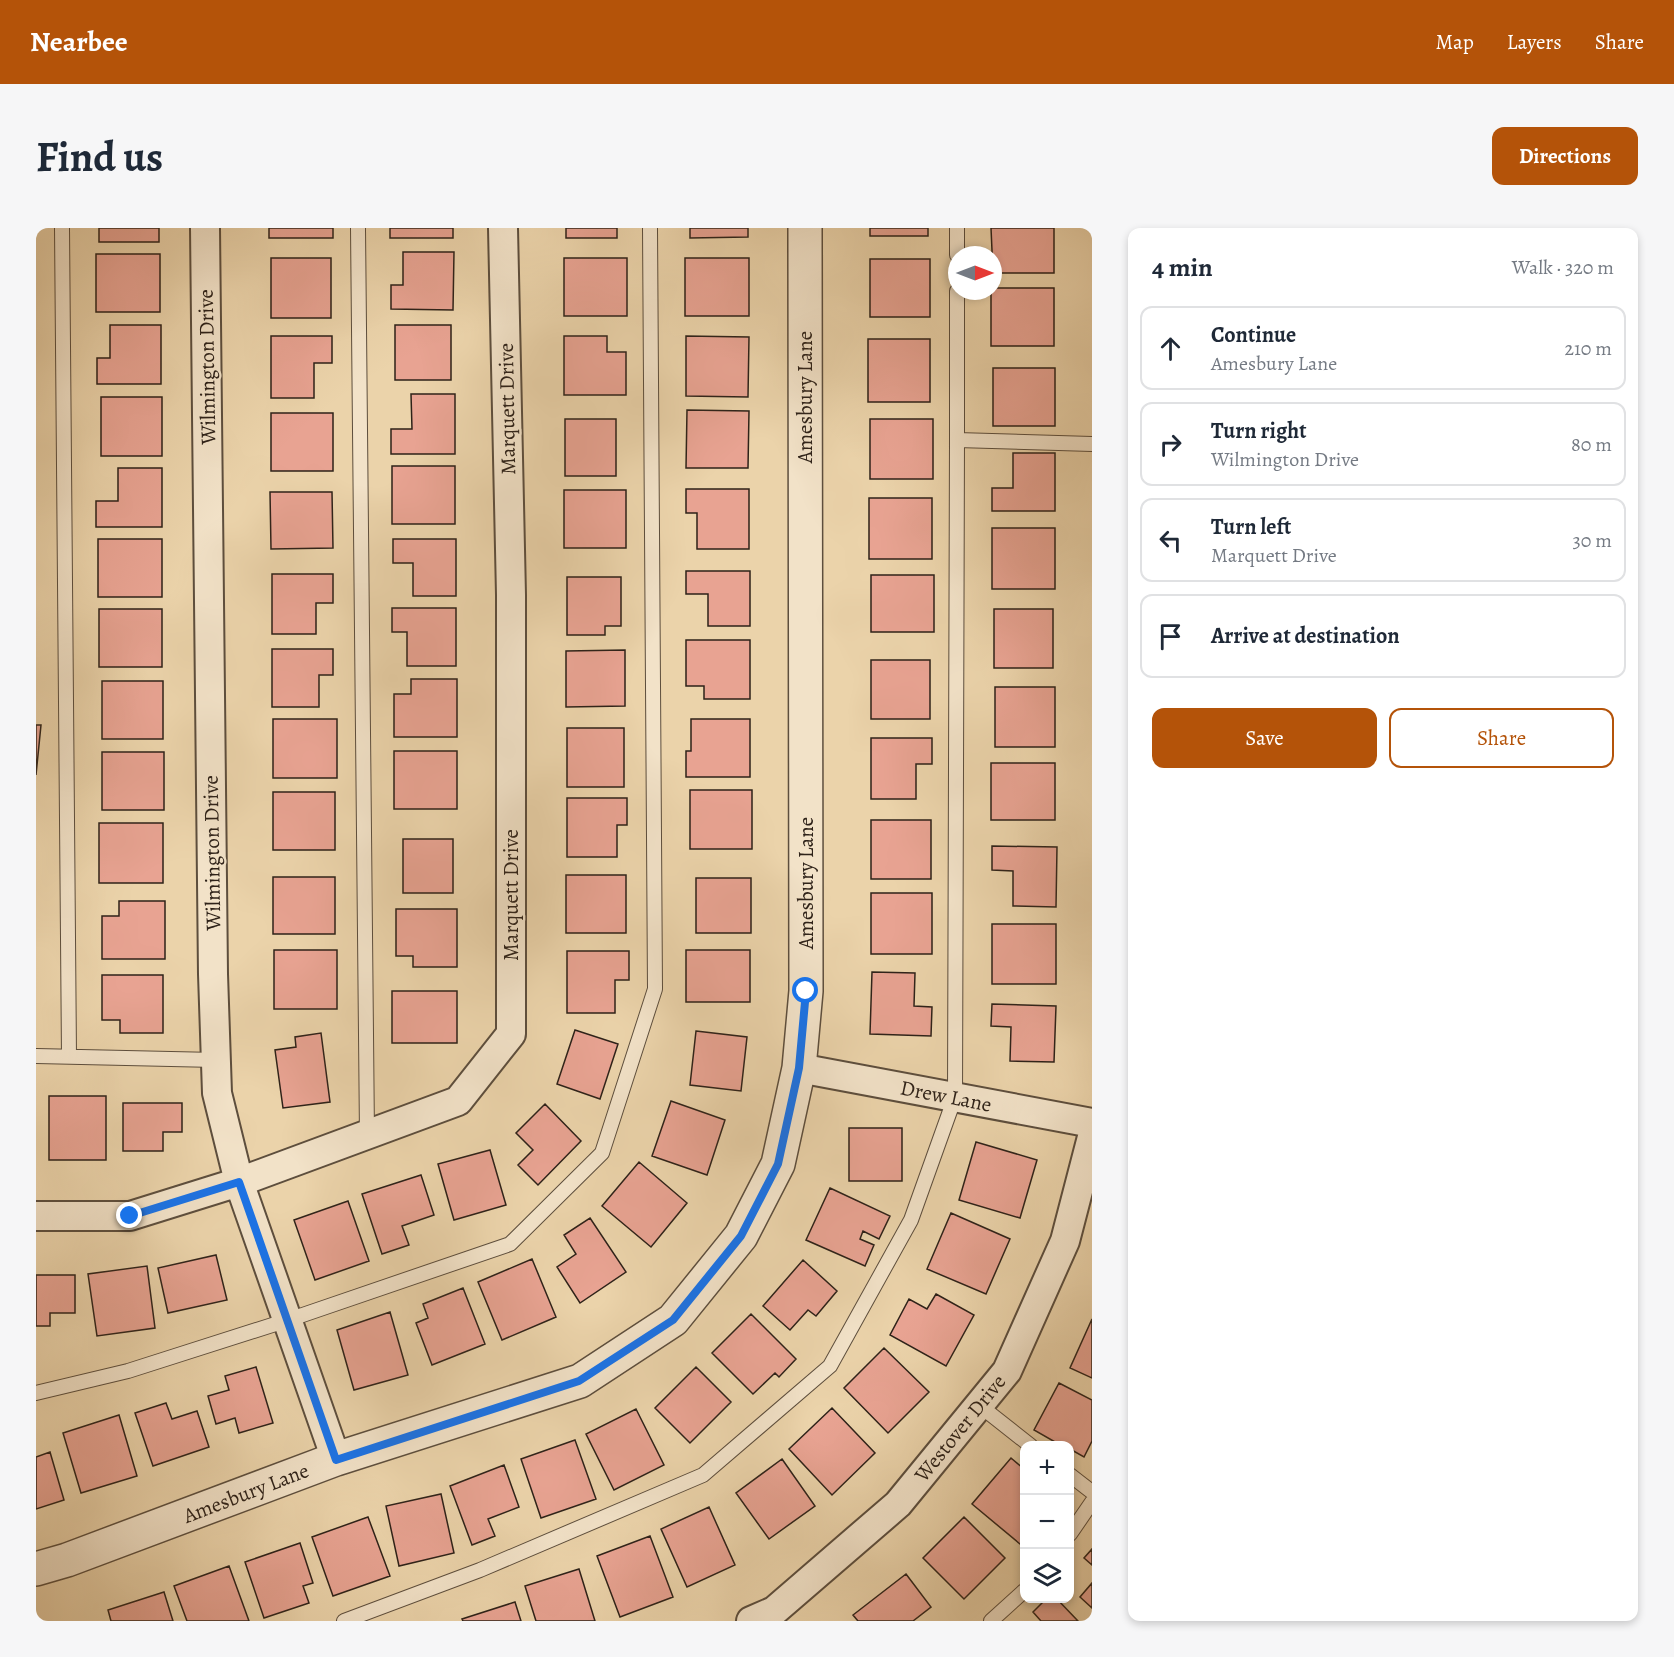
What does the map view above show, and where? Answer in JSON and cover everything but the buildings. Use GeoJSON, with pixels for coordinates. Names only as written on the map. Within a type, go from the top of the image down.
{"type":"FeatureCollection","features":[{"type":"Feature","properties":{"kind":"street","name":"Wilmington Drive"},"geometry":{"type":"LineString","coordinates":[[205,228],[217,1093],[239,1182],[336,1460]]}},
{"type":"Feature","properties":{"kind":"street","name":"Marquett Drive"},"geometry":{"type":"LineString","coordinates":[[36,1216],[130,1216],[239,1182],[458,1101],[511,1034],[511,595],[503,228]]}},
{"type":"Feature","properties":{"kind":"street","name":"Amesbury Lane"},"geometry":{"type":"LineString","coordinates":[[36,1569],[67,1560],[336,1460],[579,1381],[673,1320],[741,1236],[778,1164],[799,1068],[806,991],[805,228]]}},
{"type":"Feature","properties":{"kind":"street","name":"Drew Lane"},"geometry":{"type":"LineString","coordinates":[[799,1068],[1092,1124]]}},
{"type":"Feature","properties":{"kind":"street","name":"Westover Drive"},"geometry":{"type":"LineString","coordinates":[[751,1621],[774,1611],[898,1504],[1007,1371],[1065,1241],[1092,1137]]}},
{"type":"Feature","properties":{"kind":"lane"},"geometry":{"type":"LineString","coordinates":[[62,228],[69,1056]]}},
{"type":"Feature","properties":{"kind":"lane"},"geometry":{"type":"LineString","coordinates":[[358,228],[367,1135]]}},
{"type":"Feature","properties":{"kind":"lane"},"geometry":{"type":"LineString","coordinates":[[36,1393],[128,1371],[288,1320],[510,1244],[602,1153],[655,989],[651,228]]}},
{"type":"Feature","properties":{"kind":"lane"},"geometry":{"type":"LineString","coordinates":[[957,228],[957,246]]}},
{"type":"Feature","properties":{"kind":"lane"},"geometry":{"type":"LineString","coordinates":[[344,1621],[480,1570],[703,1475],[830,1366],[911,1220],[955,1097],[957,300]]}},
{"type":"Feature","properties":{"kind":"lane"},"geometry":{"type":"LineString","coordinates":[[957,440],[1092,444]]}},
{"type":"Feature","properties":{"kind":"lane"},"geometry":{"type":"LineString","coordinates":[[36,1056],[216,1060]]}},
{"type":"Feature","properties":{"kind":"lane"},"geometry":{"type":"LineString","coordinates":[[979,1406],[1024,1441]]}},
{"type":"Feature","properties":{"kind":"lane"},"geometry":{"type":"LineString","coordinates":[[1074,1478],[1092,1492]]}},
{"type":"Feature","properties":{"kind":"lane"},"geometry":{"type":"LineString","coordinates":[[1074,1528],[1092,1502]]}},
{"type":"Feature","properties":{"kind":"lane"},"geometry":{"type":"LineString","coordinates":[[991,1621],[1020,1595]]}},
{"type":"Feature","properties":{"kind":"route"},"geometry":{"type":"LineString","coordinates":[[130,1216],[239,1182],[336,1460],[579,1381],[673,1320],[741,1236],[778,1164],[799,1068],[806,991]]}}]}
